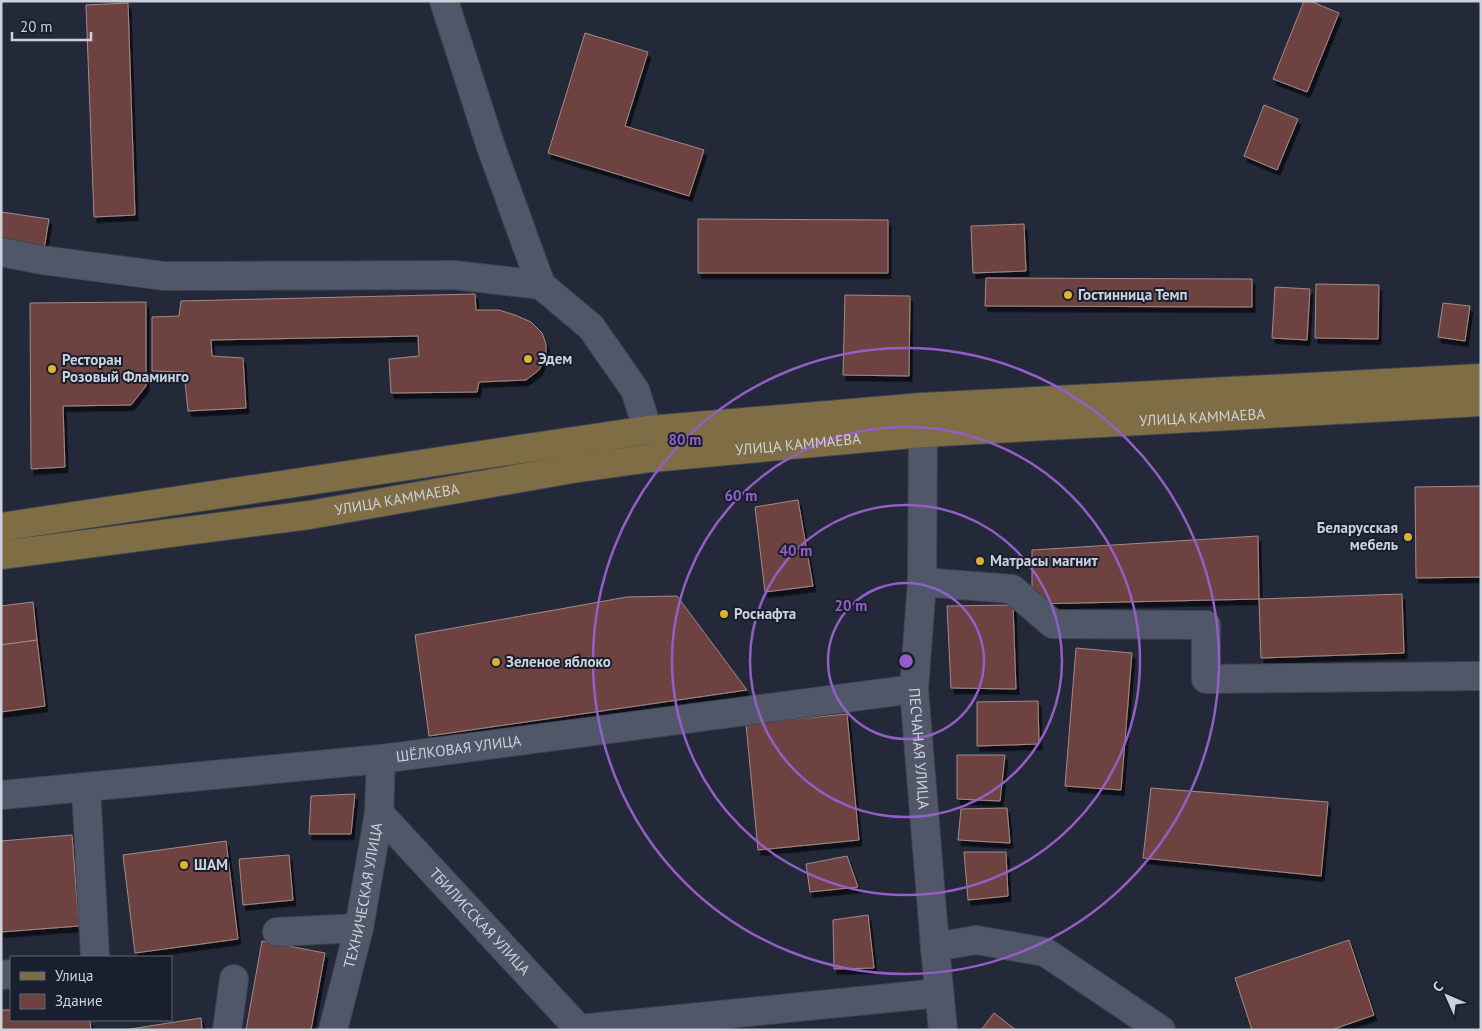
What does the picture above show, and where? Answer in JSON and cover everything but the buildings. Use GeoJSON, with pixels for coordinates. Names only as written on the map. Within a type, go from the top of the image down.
{"type":"FeatureCollection","features":[{"type":"Feature","properties":{"kind":"main road","name":"УЛИЦА КАММАЕВА"},"geometry":{"type":"LineString","coordinates":[[1,555],[309,515],[572,469],[922,420],[1481,378]]}},
{"type":"Feature","properties":{"kind":"main road","name":"УЛИЦА КАММАЕВА"},"geometry":{"type":"LineString","coordinates":[[1,527],[648,430],[1481,402]]}},
{"type":"Feature","properties":{"kind":"street"},"geometry":{"type":"LineString","coordinates":[[444,1],[491,147],[541,285],[591,327],[635,390],[648,430],[651,458]]}},
{"type":"Feature","properties":{"kind":"street"},"geometry":{"type":"LineString","coordinates":[[1,252],[42,260],[164,276],[454,275],[541,285]]}},
{"type":"Feature","properties":{"kind":"street","name":"ПЕСЧАНАЯ УЛИЦА"},"geometry":{"type":"LineString","coordinates":[[922,420],[922,582],[914,689],[943,1030]]}},
{"type":"Feature","properties":{"kind":"street"},"geometry":{"type":"LineString","coordinates":[[922,582],[1012,589],[1053,624],[1206,625],[1206,679],[1481,676]]}},
{"type":"Feature","properties":{"kind":"street","name":"ШЁЛКОВАЯ УЛИЦА"},"geometry":{"type":"LineString","coordinates":[[1,795],[381,759],[914,689]]}},
{"type":"Feature","properties":{"kind":"street","name":"ТЕХНИЧЕСКАЯ УЛИЦА"},"geometry":{"type":"LineString","coordinates":[[333,1030],[359,928],[379,813],[381,759]]}},
{"type":"Feature","properties":{"kind":"street"},"geometry":{"type":"LineString","coordinates":[[86,787],[95,956]]}},
{"type":"Feature","properties":{"kind":"street","name":"ТБИЛИССКАЯ УЛИЦА"},"geometry":{"type":"LineString","coordinates":[[379,813],[579,1029]]}},
{"type":"Feature","properties":{"kind":"street"},"geometry":{"type":"LineString","coordinates":[[277,932],[359,928]]}},
{"type":"Feature","properties":{"kind":"street"},"geometry":{"type":"LineString","coordinates":[[935,947],[976,940],[1045,952],[1161,1030]]}},
{"type":"Feature","properties":{"kind":"street"},"geometry":{"type":"LineString","coordinates":[[227,1030],[234,979]]}},
{"type":"Feature","properties":{"kind":"street"},"geometry":{"type":"LineString","coordinates":[[579,1029],[939,993]]}},
{"type":"Feature","properties":{"kind":"place","name":"Гостинница Темп"},"geometry":{"type":"Point","coordinates":[1068,295]}},
{"type":"Feature","properties":{"kind":"place","name":"Эдем"},"geometry":{"type":"Point","coordinates":[528,359]}},
{"type":"Feature","properties":{"kind":"place","name":"Ресторан Розовый Фламинго"},"geometry":{"type":"Point","coordinates":[52,369]}},
{"type":"Feature","properties":{"kind":"place","name":"Беларусская мебель"},"geometry":{"type":"Point","coordinates":[1408,537]}},
{"type":"Feature","properties":{"kind":"place","name":"Матрасы магнит"},"geometry":{"type":"Point","coordinates":[980,561]}},
{"type":"Feature","properties":{"kind":"place","name":"Роснафта"},"geometry":{"type":"Point","coordinates":[724,614]}},
{"type":"Feature","properties":{"kind":"place","name":"Зеленое яблоко"},"geometry":{"type":"Point","coordinates":[496,662]}},
{"type":"Feature","properties":{"kind":"place","name":"ШАМ"},"geometry":{"type":"Point","coordinates":[184,865]}}]}
